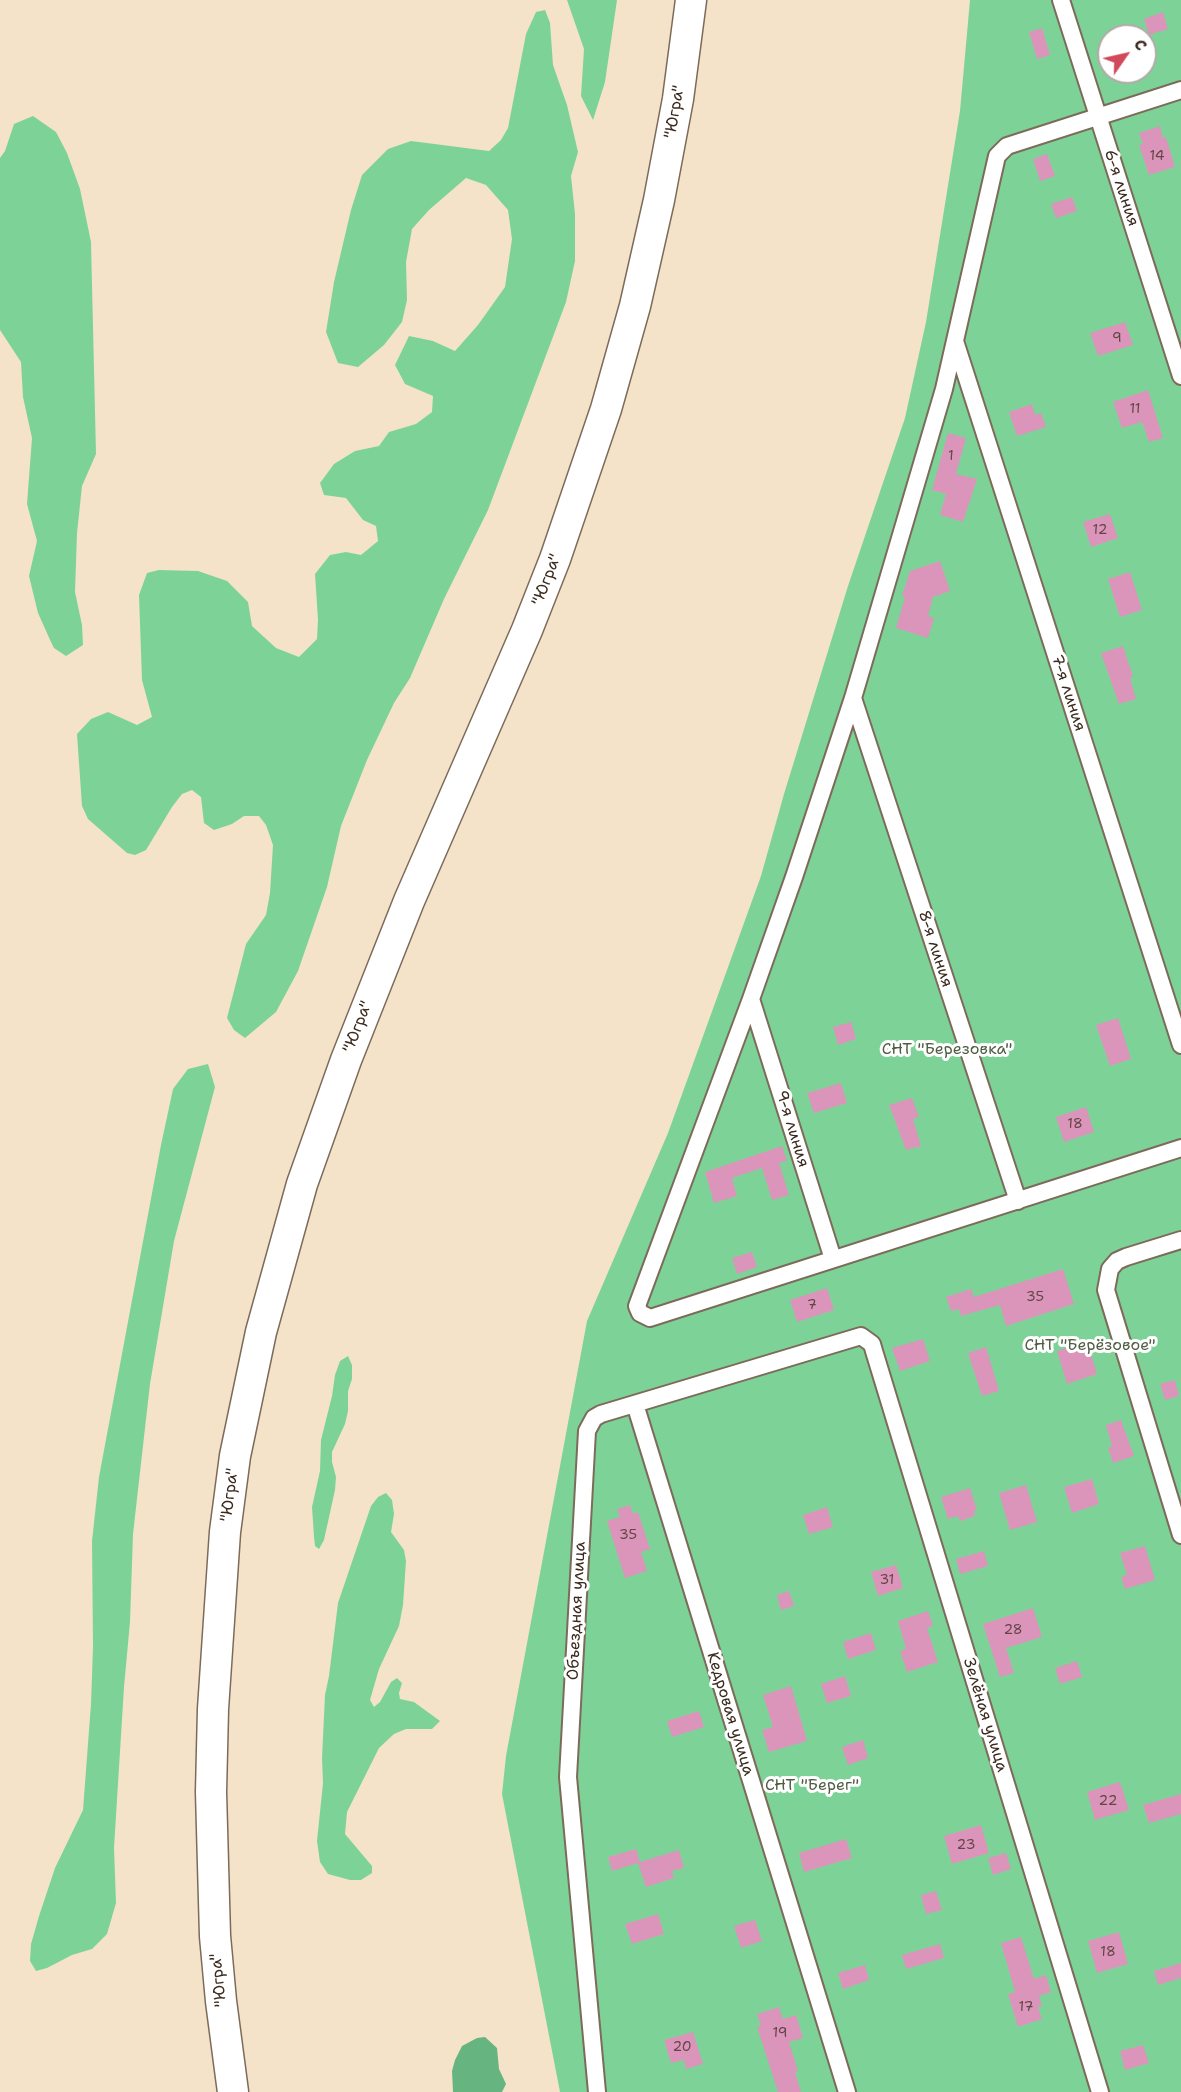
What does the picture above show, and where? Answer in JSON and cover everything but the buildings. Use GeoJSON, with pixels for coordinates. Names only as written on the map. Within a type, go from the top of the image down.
{"type":"FeatureCollection","features":[{"type":"Feature","properties":{"kind":"highway","name":"\"Югра\""},"geometry":{"type":"LineString","coordinates":[[233,2092],[215,1936],[210,1792],[213,1709],[225,1532],[235,1456],[261,1332],[302,1184],[345,1060],[409,901],[543,590],[606,409],[635,306],[658,200],[678,99],[691,0]]}},
{"type":"Feature","properties":{"kind":"street","name":"6-я линия"},"geometry":{"type":"LineString","coordinates":[[1061,0],[1181,376]]}},
{"type":"Feature","properties":{"kind":"street"},"geometry":{"type":"LineString","coordinates":[[1181,90],[1007,146],[997,156],[944,389],[853,698],[752,999],[637,1306],[640,1313],[650,1318],[1181,1148]]}},
{"type":"Feature","properties":{"kind":"street","name":"7-я линия"},"geometry":{"type":"LineString","coordinates":[[955,340],[1181,1045]]}},
{"type":"Feature","properties":{"kind":"street","name":"8-я линия"},"geometry":{"type":"LineString","coordinates":[[853,698],[1018,1201]]}},
{"type":"Feature","properties":{"kind":"street","name":"9-я линия"},"geometry":{"type":"LineString","coordinates":[[752,999],[833,1259]]}},
{"type":"Feature","properties":{"kind":"street"},"geometry":{"type":"LineString","coordinates":[[1181,1240],[1117,1261],[1110,1269],[1106,1290],[1181,1535]]}},
{"type":"Feature","properties":{"kind":"street","name":"Объездная улица"},"geometry":{"type":"LineString","coordinates":[[597,2092],[568,1777],[586,1431],[594,1418],[601,1414],[855,1336],[868,1340]]}},
{"type":"Feature","properties":{"kind":"street","name":"Зелёная улица"},"geometry":{"type":"LineString","coordinates":[[868,1340],[874,1351],[1100,2092]]}},
{"type":"Feature","properties":{"kind":"street","name":"Кедровая улица"},"geometry":{"type":"LineString","coordinates":[[635,1404],[847,2092]]}},
{"type":"Feature","properties":{"kind":"green space"},"geometry":{"type":"Polygon","coordinates":[[[567,0],[617,0],[605,82],[593,120],[581,96],[584,49],[567,0]]]}},
{"type":"Feature","properties":{"kind":"green space"},"geometry":{"type":"Polygon","coordinates":[[[970,0],[1181,0],[1181,2092],[560,2092],[502,1794],[506,1756],[587,1321],[668,1133],[761,876],[848,586],[905,418],[926,322],[960,111],[970,0]]]}},
{"type":"Feature","properties":{"kind":"green space"},"geometry":{"type":"Polygon","coordinates":[[[545,10],[550,23],[553,65],[567,105],[578,152],[571,176],[575,214],[575,261],[566,302],[488,510],[444,599],[410,678],[394,703],[367,760],[341,826],[327,887],[298,971],[276,1012],[245,1038],[234,1030],[227,1018],[246,944],[266,915],[273,845],[266,825],[259,816],[244,816],[232,824],[214,830],[204,823],[201,797],[192,790],[182,794],[172,807],[146,850],[135,855],[127,853],[88,819],[82,806],[77,734],[91,719],[108,712],[137,725],[152,717],[142,680],[139,595],[147,573],[159,570],[198,571],[227,581],[248,602],[252,626],[276,648],[299,657],[317,639],[315,574],[330,555],[346,552],[361,555],[378,541],[376,526],[363,520],[346,498],[324,495],[320,483],[334,464],[355,451],[379,446],[389,432],[416,424],[432,412],[433,396],[405,384],[395,365],[409,336],[433,341],[455,351],[478,325],[505,287],[512,239],[508,210],[486,185],[466,178],[429,210],[412,229],[406,262],[407,300],[402,322],[384,345],[358,367],[338,363],[326,332],[334,282],[362,175],[388,149],[411,141],[489,151],[501,140],[508,128],[526,34],[536,12],[545,10]]]}},
{"type":"Feature","properties":{"kind":"green space"},"geometry":{"type":"Polygon","coordinates":[[[33,116],[56,132],[67,153],[80,189],[91,242],[96,454],[82,486],[77,533],[75,592],[82,625],[83,645],[66,656],[54,648],[51,642],[38,613],[29,576],[37,541],[27,504],[32,438],[23,397],[21,362],[0,330],[0,158],[5,151],[14,124],[33,116]]]}},
{"type":"Feature","properties":{"kind":"green space"},"geometry":{"type":"Polygon","coordinates":[[[208,1064],[215,1087],[174,1241],[150,1384],[133,1534],[130,1622],[114,1848],[116,1903],[107,1934],[92,1949],[36,1971],[30,1961],[31,1944],[39,1916],[55,1868],[83,1810],[93,1647],[92,1541],[99,1477],[161,1145],[173,1089],[188,1069],[208,1064]]]}},
{"type":"Feature","properties":{"kind":"green space"},"geometry":{"type":"Polygon","coordinates":[[[348,1356],[352,1365],[352,1379],[348,1391],[348,1411],[345,1424],[332,1452],[336,1477],[335,1490],[324,1540],[319,1549],[315,1546],[312,1507],[320,1471],[321,1440],[335,1375],[340,1361],[348,1356]]]}},
{"type":"Feature","properties":{"kind":"green space"},"geometry":{"type":"Polygon","coordinates":[[[386,1493],[392,1500],[394,1514],[391,1532],[404,1550],[406,1561],[403,1605],[399,1626],[379,1669],[370,1700],[374,1707],[380,1702],[391,1682],[397,1678],[402,1683],[400,1699],[414,1702],[440,1721],[432,1729],[406,1729],[394,1734],[379,1748],[347,1812],[345,1834],[372,1866],[372,1873],[361,1880],[350,1880],[328,1874],[320,1862],[317,1841],[323,1783],[325,1695],[338,1603],[371,1506],[378,1497],[386,1493]]]}},
{"type":"Feature","properties":{"kind":"green space"},"geometry":{"type":"Polygon","coordinates":[[[485,2037],[497,2048],[499,2069],[506,2084],[502,2092],[453,2092],[452,2071],[462,2046],[477,2038],[485,2037]]]}},
{"type":"Feature","properties":{"kind":"park label","name":"СНТ \"Березовка\""},"geometry":{"type":"Point","coordinates":[947,1050]}},
{"type":"Feature","properties":{"kind":"park label","name":"СНТ \"Берёзовое\""},"geometry":{"type":"Point","coordinates":[1090,1346]}},
{"type":"Feature","properties":{"kind":"park label","name":"СНТ \"Берег\""},"geometry":{"type":"Point","coordinates":[812,1786]}}]}
